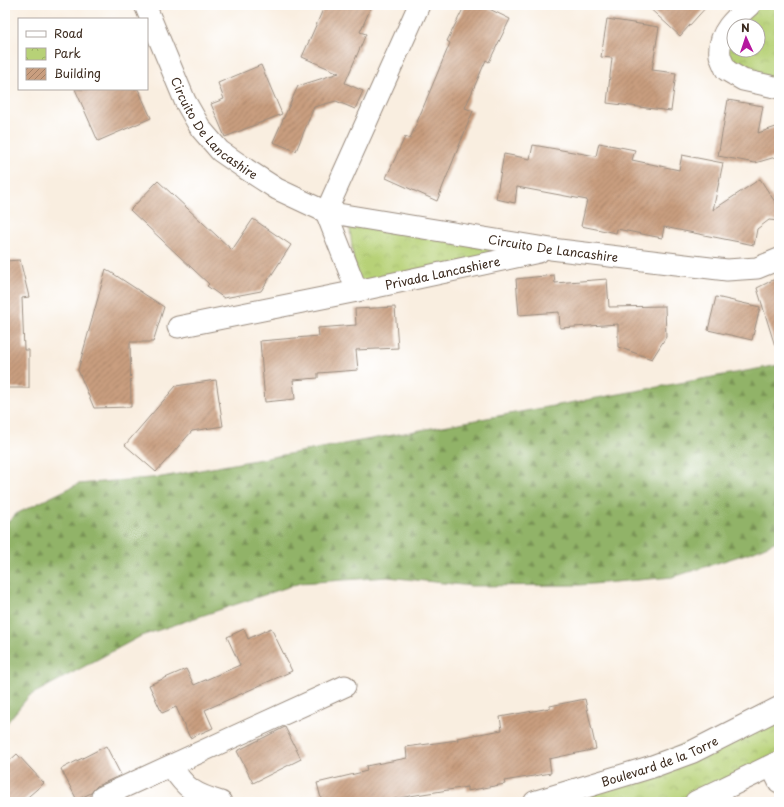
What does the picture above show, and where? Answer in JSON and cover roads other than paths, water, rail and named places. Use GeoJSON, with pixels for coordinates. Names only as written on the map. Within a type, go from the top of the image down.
{"type":"FeatureCollection","features":[{"type":"Feature","properties":{"kind":"street","name":"Circuito De Lancashire"},"geometry":{"type":"LineString","coordinates":[[145,5],[185,101],[201,129],[220,151],[277,188],[326,212],[552,249],[727,270],[757,268],[779,259]]}},
{"type":"Feature","properties":{"kind":"street"},"geometry":{"type":"LineString","coordinates":[[357,291],[326,212],[419,5]]}},
{"type":"Feature","properties":{"kind":"street"},"geometry":{"type":"LineString","coordinates":[[750,5],[732,20],[722,37],[720,54],[726,70],[743,80],[779,88]]}},
{"type":"Feature","properties":{"kind":"street","name":"Privada Lancashiere"},"geometry":{"type":"LineString","coordinates":[[178,327],[357,291],[552,249]]}},
{"type":"Feature","properties":{"kind":"street"},"geometry":{"type":"LineString","coordinates":[[102,797],[345,686]]}},
{"type":"Feature","properties":{"kind":"street","name":"Boulevard de la Torre"},"geometry":{"type":"LineString","coordinates":[[535,802],[651,767],[692,752],[779,708]]}},
{"type":"Feature","properties":{"kind":"street"},"geometry":{"type":"LineString","coordinates":[[171,766],[181,781],[194,792],[221,802]]}},
{"type":"Feature","properties":{"kind":"street"},"geometry":{"type":"LineString","coordinates":[[696,802],[776,770]]}}]}
